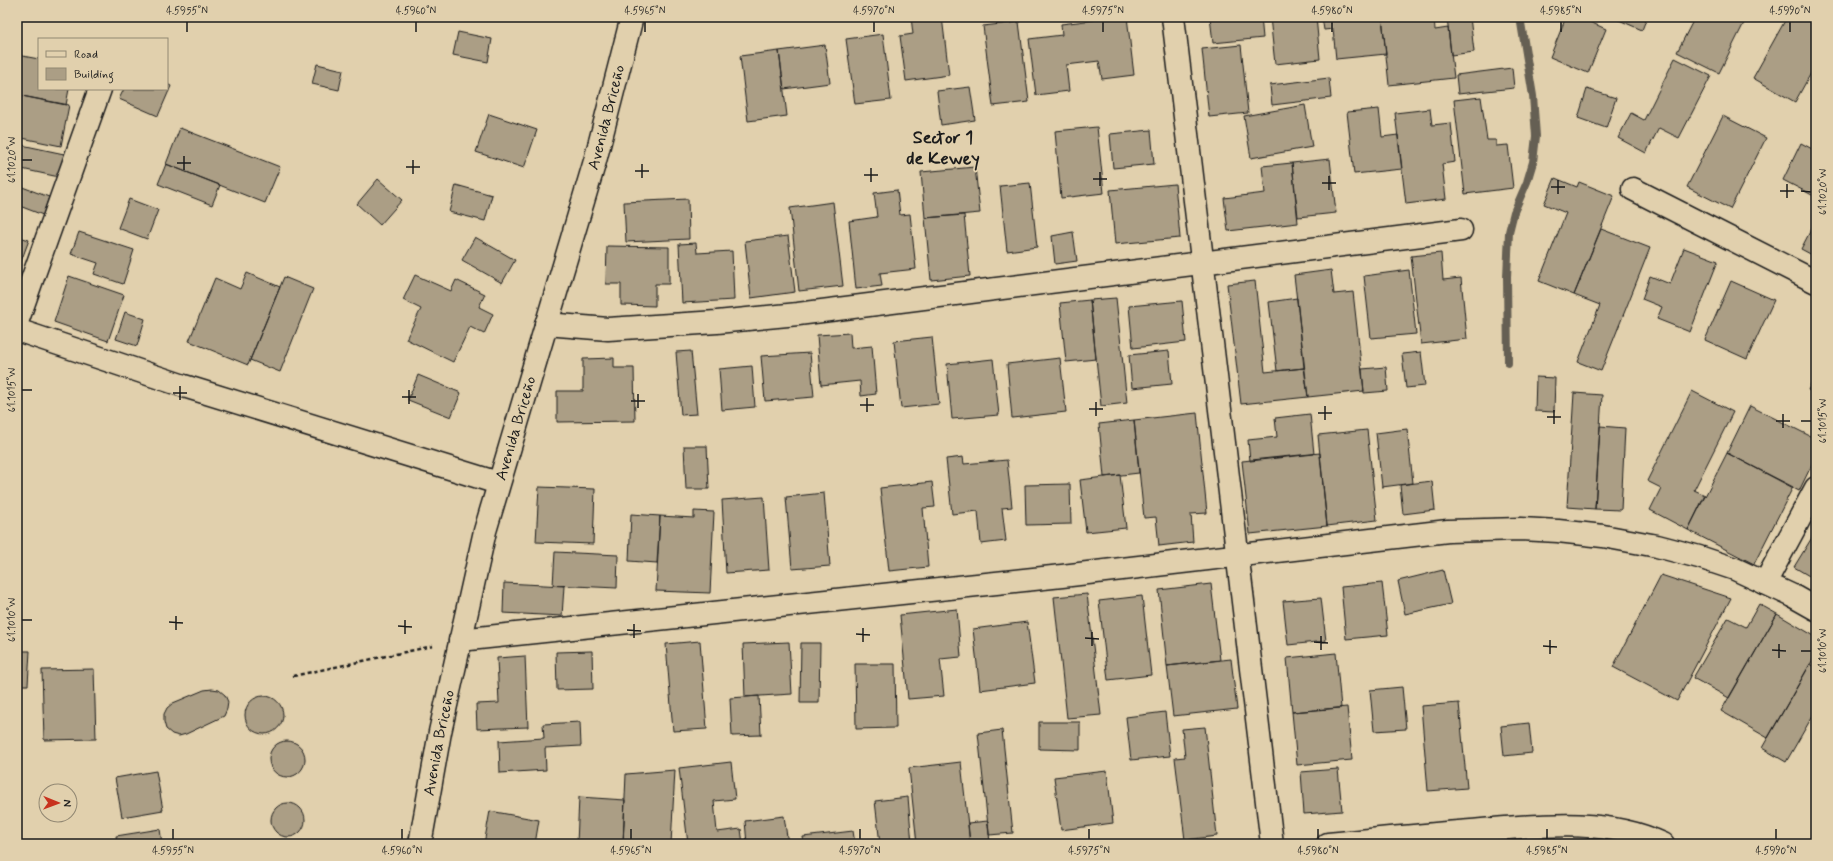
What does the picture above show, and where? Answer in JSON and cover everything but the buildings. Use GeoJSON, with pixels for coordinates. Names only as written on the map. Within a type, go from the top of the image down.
{"type":"FeatureCollection","features":[{"type":"Feature","properties":{"kind":"street"},"geometry":{"type":"LineString","coordinates":[[1173,17],[1272,844]]}},
{"type":"Feature","properties":{"kind":"street","name":"Avenida Briceño"},"geometry":{"type":"LineString","coordinates":[[420,844],[440,732],[485,531],[638,18]]}},
{"type":"Feature","properties":{"kind":"street"},"geometry":{"type":"LineString","coordinates":[[17,322],[100,90]]}},
{"type":"Feature","properties":{"kind":"street"},"geometry":{"type":"LineString","coordinates":[[1633,189],[1816,282]]}},
{"type":"Feature","properties":{"kind":"street"},"geometry":{"type":"LineString","coordinates":[[546,324],[608,329],[717,322],[798,314],[1461,230]]}},
{"type":"Feature","properties":{"kind":"street"},"geometry":{"type":"LineString","coordinates":[[17,330],[184,386],[498,484]]}},
{"type":"Feature","properties":{"kind":"street"},"geometry":{"type":"LineString","coordinates":[[1765,583],[1816,488]]}},
{"type":"Feature","properties":{"kind":"street"},"geometry":{"type":"LineString","coordinates":[[460,640],[1062,576],[1448,531],[1521,529],[1603,536],[1657,546],[1735,569],[1793,596],[1816,609]]}},
{"type":"Feature","properties":{"kind":"street"},"geometry":{"type":"LineString","coordinates":[[1328,844],[1536,826],[1582,826],[1647,836],[1663,844]]}},
{"type":"Feature","properties":{"kind":"path"},"geometry":{"type":"LineString","coordinates":[[293,676],[460,640]]}},
{"type":"Feature","properties":{"kind":"waterway"},"geometry":{"type":"LineString","coordinates":[[1508,363],[1507,277],[1509,232],[1514,212],[1527,182],[1533,162],[1536,136],[1533,96],[1520,17]]}},
{"type":"Feature","properties":{"kind":"district","name":"Sector 1 de Kewey"},"geometry":{"type":"Point","coordinates":[943,148]}}]}
